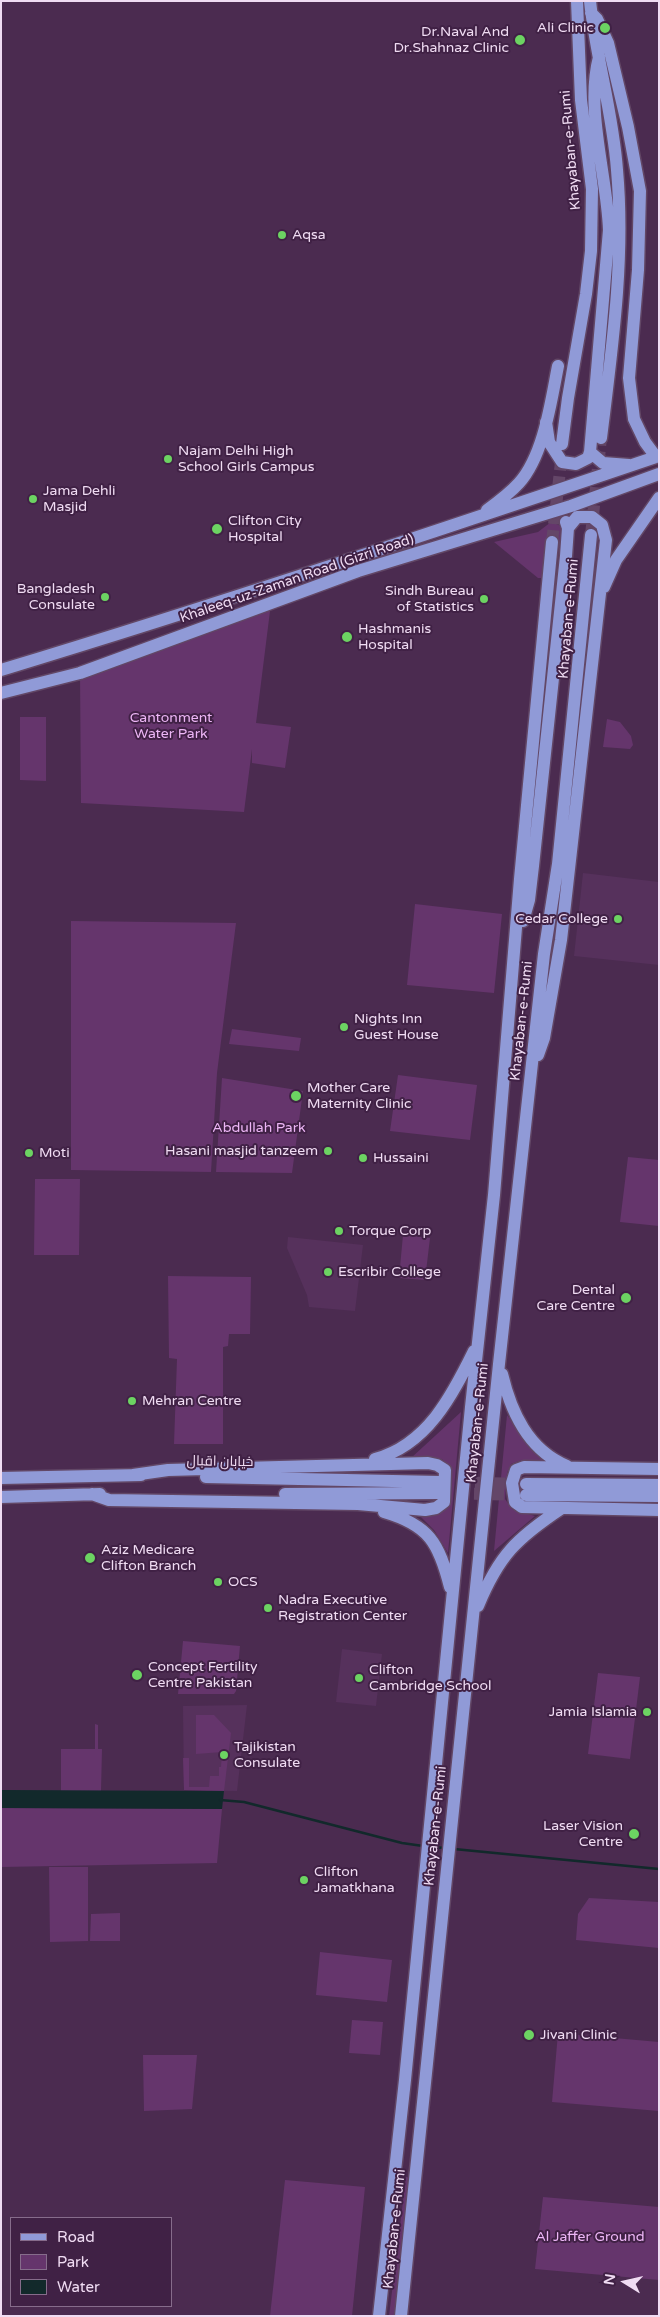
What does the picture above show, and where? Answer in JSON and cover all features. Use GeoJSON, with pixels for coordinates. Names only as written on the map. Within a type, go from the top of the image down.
{"type":"FeatureCollection","features":[{"type":"Feature","properties":{"kind":"main road","name":"Khayaban-e-Rumi"},"geometry":{"type":"LineString","coordinates":[[562,444],[591,251],[592,189],[581,100],[577,1]]}},
{"type":"Feature","properties":{"kind":"main road"},"geometry":{"type":"LineString","coordinates":[[591,7],[617,167],[620,225],[620,264],[602,438]]}},
{"type":"Feature","properties":{"kind":"main road"},"geometry":{"type":"LineString","coordinates":[[591,7],[608,43],[621,93],[640,191],[641,220],[630,369],[630,395],[638,430],[658,456]]}},
{"type":"Feature","properties":{"kind":"main road"},"geometry":{"type":"LineString","coordinates":[[546,422],[549,442],[562,462],[576,464],[588,458],[609,230],[608,202],[594,95],[595,75],[600,57]]}},
{"type":"Feature","properties":{"kind":"main road"},"geometry":{"type":"LineString","coordinates":[[479,516],[502,499],[520,482],[536,453],[546,422],[558,366]]}},
{"type":"Feature","properties":{"kind":"main road"},"geometry":{"type":"LineString","coordinates":[[590,452],[603,463],[634,465]]}},
{"type":"Feature","properties":{"kind":"main road","name":"Khaleeq-uz-Zaman Road (Gizri Road)"},"geometry":{"type":"LineString","coordinates":[[1,670],[230,599],[287,578],[658,456]]}},
{"type":"Feature","properties":{"kind":"main road","name":"Khaleeq-uz-Zaman Road (Gizri Road)"},"geometry":{"type":"LineString","coordinates":[[1,693],[80,673],[358,570],[551,512],[659,474]]}},
{"type":"Feature","properties":{"kind":"main road"},"geometry":{"type":"LineString","coordinates":[[601,594],[616,560],[659,498]]}},
{"type":"Feature","properties":{"kind":"main road"},"geometry":{"type":"LineString","coordinates":[[514,950],[529,900],[568,528],[564,517],[551,512]]}},
{"type":"Feature","properties":{"kind":"main road"},"geometry":{"type":"LineString","coordinates":[[531,1074],[544,1038],[561,940],[606,540],[602,526],[595,518],[582,516],[573,520],[568,528]]}},
{"type":"Feature","properties":{"kind":"main road","name":"Khayaban-e-Rumi"},"geometry":{"type":"LineString","coordinates":[[401,2316],[499,1364],[544,954],[556,872],[579,672],[591,535]]}},
{"type":"Feature","properties":{"kind":"main road","name":"Khayaban-e-Rumi"},"geometry":{"type":"LineString","coordinates":[[379,2316],[405,2080],[494,1195],[514,950],[552,542]]}},
{"type":"Feature","properties":{"kind":"main road"},"geometry":{"type":"LineString","coordinates":[[546,740],[547,774],[534,896],[538,903],[546,901],[552,877],[556,872]]}},
{"type":"Feature","properties":{"kind":"main road"},"geometry":{"type":"LineString","coordinates":[[353,1465],[390,1455],[424,1431],[445,1407],[478,1343]]}},
{"type":"Feature","properties":{"kind":"main road"},"geometry":{"type":"LineString","coordinates":[[499,1364],[508,1400],[519,1423],[541,1450],[552,1460],[574,1468]]}},
{"type":"Feature","properties":{"kind":"main road"},"geometry":{"type":"LineString","coordinates":[[92,1494],[109,1500],[358,1504],[425,1510],[436,1508],[444,1502],[445,1470],[437,1465],[428,1463],[168,1470],[133,1475]]}},
{"type":"Feature","properties":{"kind":"main road"},"geometry":{"type":"LineString","coordinates":[[659,1469],[524,1467],[516,1470],[512,1495],[515,1502],[522,1507],[659,1510]]}},
{"type":"Feature","properties":{"kind":"main road","name":"خیابان اقبال"},"geometry":{"type":"LineString","coordinates":[[1,1478],[133,1475],[438,1488],[1,1496]]}},
{"type":"Feature","properties":{"kind":"main road"},"geometry":{"type":"LineString","coordinates":[[659,1485],[526,1489],[659,1496]]}},
{"type":"Feature","properties":{"kind":"main road"},"geometry":{"type":"LineString","coordinates":[[358,1504],[407,1518],[419,1527],[440,1553],[453,1598]]}},
{"type":"Feature","properties":{"kind":"main road"},"geometry":{"type":"LineString","coordinates":[[472,1619],[488,1583],[508,1551],[531,1529],[562,1508]]}},
{"type":"Feature","properties":{"kind":"main road"},"geometry":{"type":"LineString","coordinates":[[405,2080],[425,2081]]}},
{"type":"Feature","properties":{"kind":"main road"},"geometry":{"type":"LineString","coordinates":[[401,2117],[422,2119]]}},
{"type":"Feature","properties":{"kind":"shaded area","name":"Cedar College"},"geometry":{"type":"Polygon","coordinates":[[[583,873],[659,882],[659,965],[574,956],[583,873]]]}},
{"type":"Feature","properties":{"kind":"shaded area","name":"Escribir College"},"geometry":{"type":"Polygon","coordinates":[[[288,1237],[363,1245],[355,1311],[309,1307],[307,1295],[287,1248],[288,1237]]]}},
{"type":"Feature","properties":{"kind":"shaded area","name":"Clifton Cambridge School"},"geometry":{"type":"Polygon","coordinates":[[[342,1649],[382,1654],[376,1706],[336,1702],[342,1649]]]}},
{"type":"Feature","properties":{"kind":"shaded area"},"geometry":{"type":"Polygon","coordinates":[[[247,1705],[237,1791],[184,1790],[183,1706],[247,1705]]]}},
{"type":"Feature","properties":{"kind":"green space"},"geometry":{"type":"Polygon","coordinates":[[[551,522],[561,526],[562,547],[546,544],[542,578],[538,578],[494,542],[538,532],[551,522]]]}},
{"type":"Feature","properties":{"kind":"green space","name":"Cantonment Water Park"},"geometry":{"type":"Polygon","coordinates":[[[271,603],[256,723],[291,727],[285,768],[252,763],[252,749],[244,812],[81,803],[80,673],[271,603]]]}},
{"type":"Feature","properties":{"kind":"green space"},"geometry":{"type":"Polygon","coordinates":[[[20,717],[46,717],[46,781],[20,780],[20,717]]]}},
{"type":"Feature","properties":{"kind":"green space"},"geometry":{"type":"Polygon","coordinates":[[[607,719],[620,722],[631,736],[633,745],[630,749],[603,747],[607,719]]]}},
{"type":"Feature","properties":{"kind":"green space"},"geometry":{"type":"Polygon","coordinates":[[[415,904],[502,914],[494,993],[407,985],[415,904]]]}},
{"type":"Feature","properties":{"kind":"green space"},"geometry":{"type":"Polygon","coordinates":[[[71,921],[236,923],[217,1073],[211,1172],[71,1170],[71,921]]]}},
{"type":"Feature","properties":{"kind":"green space"},"geometry":{"type":"Polygon","coordinates":[[[232,1029],[301,1038],[299,1051],[229,1044],[232,1029]]]}},
{"type":"Feature","properties":{"kind":"green space"},"geometry":{"type":"Polygon","coordinates":[[[398,1075],[477,1085],[470,1140],[390,1131],[398,1075]]]}},
{"type":"Feature","properties":{"kind":"green space","name":"Abdullah Park"},"geometry":{"type":"Polygon","coordinates":[[[222,1078],[303,1091],[292,1173],[216,1172],[222,1078]]]}},
{"type":"Feature","properties":{"kind":"green space"},"geometry":{"type":"Polygon","coordinates":[[[628,1157],[659,1160],[659,1226],[620,1222],[628,1157]]]}},
{"type":"Feature","properties":{"kind":"green space"},"geometry":{"type":"Polygon","coordinates":[[[35,1179],[80,1179],[79,1255],[34,1255],[35,1179]]]}},
{"type":"Feature","properties":{"kind":"green space"},"geometry":{"type":"Polygon","coordinates":[[[403,1235],[430,1238],[425,1280],[399,1278],[403,1235]]]}},
{"type":"Feature","properties":{"kind":"green space"},"geometry":{"type":"Polygon","coordinates":[[[168,1276],[251,1277],[250,1334],[229,1334],[228,1346],[223,1347],[223,1444],[174,1444],[177,1359],[169,1358],[168,1276]]]}},
{"type":"Feature","properties":{"kind":"green space"},"geometry":{"type":"Polygon","coordinates":[[[461,1412],[448,1553],[434,1530],[421,1517],[436,1512],[449,1503],[451,1470],[442,1459],[411,1458],[461,1412]]]}},
{"type":"Feature","properties":{"kind":"green space"},"geometry":{"type":"Polygon","coordinates":[[[507,1415],[523,1437],[544,1460],[522,1460],[511,1464],[507,1473],[505,1499],[512,1509],[535,1516],[494,1551],[507,1415]]]}},
{"type":"Feature","properties":{"kind":"green space"},"geometry":{"type":"Polygon","coordinates":[[[183,1641],[240,1646],[236,1691],[234,1694],[178,1694],[183,1641]]]}},
{"type":"Feature","properties":{"kind":"green space"},"geometry":{"type":"Polygon","coordinates":[[[598,1673],[640,1677],[630,1759],[588,1754],[598,1673]]]}},
{"type":"Feature","properties":{"kind":"green space"},"geometry":{"type":"Polygon","coordinates":[[[196,1715],[214,1715],[231,1733],[224,1791],[184,1790],[183,1758],[189,1758],[189,1787],[209,1787],[210,1776],[219,1776],[219,1767],[221,1767],[222,1752],[196,1754],[196,1715]]]}},
{"type":"Feature","properties":{"kind":"green space"},"geometry":{"type":"Polygon","coordinates":[[[95,1724],[98,1725],[98,1749],[102,1749],[101,1791],[61,1791],[61,1749],[95,1749],[95,1724]]]}},
{"type":"Feature","properties":{"kind":"green space"},"geometry":{"type":"Polygon","coordinates":[[[1,1808],[222,1809],[217,1863],[1,1867],[1,1808]]]}},
{"type":"Feature","properties":{"kind":"green space"},"geometry":{"type":"Polygon","coordinates":[[[49,1867],[88,1867],[88,1941],[50,1942],[49,1867]]]}},
{"type":"Feature","properties":{"kind":"green space"},"geometry":{"type":"Polygon","coordinates":[[[589,1898],[659,1902],[659,1948],[576,1940],[578,1914],[589,1898]]]}},
{"type":"Feature","properties":{"kind":"green space"},"geometry":{"type":"Polygon","coordinates":[[[120,1913],[120,1941],[90,1941],[91,1914],[120,1913]]]}},
{"type":"Feature","properties":{"kind":"green space"},"geometry":{"type":"Polygon","coordinates":[[[320,1952],[392,1960],[387,2002],[316,1995],[320,1952]]]}},
{"type":"Feature","properties":{"kind":"green space"},"geometry":{"type":"Polygon","coordinates":[[[352,2020],[383,2022],[380,2055],[349,2053],[352,2020]]]}},
{"type":"Feature","properties":{"kind":"green space"},"geometry":{"type":"Polygon","coordinates":[[[558,2033],[659,2042],[659,2111],[552,2102],[558,2033]]]}},
{"type":"Feature","properties":{"kind":"green space"},"geometry":{"type":"Polygon","coordinates":[[[143,2055],[197,2055],[192,2109],[144,2111],[143,2055]]]}},
{"type":"Feature","properties":{"kind":"green space"},"geometry":{"type":"Polygon","coordinates":[[[406,2177],[412,2178],[396,2316],[389,2316],[406,2177]]]}},
{"type":"Feature","properties":{"kind":"green space"},"geometry":{"type":"Polygon","coordinates":[[[285,2180],[365,2187],[352,2316],[270,2316],[285,2180]]]}},
{"type":"Feature","properties":{"kind":"green space","name":"Al Jaffer Ground"},"geometry":{"type":"Polygon","coordinates":[[[543,2197],[659,2207],[659,2280],[535,2269],[543,2197]]]}},
{"type":"Feature","properties":{"kind":"water"},"geometry":{"type":"Polygon","coordinates":[[[1,1790],[224,1791],[222,1809],[1,1808],[1,1790]]]}},
{"type":"Feature","properties":{"kind":"waterway"},"geometry":{"type":"LineString","coordinates":[[220,1800],[244,1802],[402,1843],[423,1846]]}},
{"type":"Feature","properties":{"kind":"waterway"},"geometry":{"type":"LineString","coordinates":[[431,1847],[446,1848]]}},
{"type":"Feature","properties":{"kind":"waterway"},"geometry":{"type":"LineString","coordinates":[[454,1849],[659,1869]]}},
{"type":"Feature","properties":{"kind":"tunnel"},"geometry":{"type":"LineString","coordinates":[[591,535],[601,438]]}},
{"type":"Feature","properties":{"kind":"tunnel"},"geometry":{"type":"LineString","coordinates":[[552,542],[562,453]]}},
{"type":"Feature","properties":{"kind":"tunnel"},"geometry":{"type":"LineString","coordinates":[[439,1482],[526,1484]]}},
{"type":"Feature","properties":{"kind":"tunnel"},"geometry":{"type":"LineString","coordinates":[[438,1493],[523,1495]]}},
{"type":"Feature","properties":{"kind":"place","name":"Ali Clinic"},"geometry":{"type":"Point","coordinates":[605,28]}},
{"type":"Feature","properties":{"kind":"place","name":"Dr.Naval And Dr.Shahnaz Clinic"},"geometry":{"type":"Point","coordinates":[520,40]}},
{"type":"Feature","properties":{"kind":"place","name":"Aqsa"},"geometry":{"type":"Point","coordinates":[282,235]}},
{"type":"Feature","properties":{"kind":"place","name":"Najam Delhi High School Girls Campus"},"geometry":{"type":"Point","coordinates":[168,459]}},
{"type":"Feature","properties":{"kind":"place","name":"Jama Dehli Masjid"},"geometry":{"type":"Point","coordinates":[33,499]}},
{"type":"Feature","properties":{"kind":"place","name":"Clifton City Hospital"},"geometry":{"type":"Point","coordinates":[217,529]}},
{"type":"Feature","properties":{"kind":"place","name":"Bangladesh Consulate"},"geometry":{"type":"Point","coordinates":[105,597]}},
{"type":"Feature","properties":{"kind":"place","name":"Sindh Bureau of Statistics"},"geometry":{"type":"Point","coordinates":[484,599]}},
{"type":"Feature","properties":{"kind":"place","name":"Hashmanis Hospital"},"geometry":{"type":"Point","coordinates":[347,637]}},
{"type":"Feature","properties":{"kind":"place","name":"Cedar College"},"geometry":{"type":"Point","coordinates":[618,919]}},
{"type":"Feature","properties":{"kind":"place","name":"Nights Inn Guest House"},"geometry":{"type":"Point","coordinates":[344,1027]}},
{"type":"Feature","properties":{"kind":"place","name":"Mother Care Maternity Clinic"},"geometry":{"type":"Point","coordinates":[296,1096]}},
{"type":"Feature","properties":{"kind":"place","name":"Hasani masjid tanzeem"},"geometry":{"type":"Point","coordinates":[328,1151]}},
{"type":"Feature","properties":{"kind":"place","name":"Moti"},"geometry":{"type":"Point","coordinates":[29,1153]}},
{"type":"Feature","properties":{"kind":"place","name":"Hussaini"},"geometry":{"type":"Point","coordinates":[363,1158]}},
{"type":"Feature","properties":{"kind":"place","name":"Torque Corp"},"geometry":{"type":"Point","coordinates":[339,1231]}},
{"type":"Feature","properties":{"kind":"place","name":"Escribir College"},"geometry":{"type":"Point","coordinates":[328,1272]}},
{"type":"Feature","properties":{"kind":"place","name":"Dental Care Centre"},"geometry":{"type":"Point","coordinates":[626,1298]}},
{"type":"Feature","properties":{"kind":"place","name":"Mehran Centre"},"geometry":{"type":"Point","coordinates":[132,1401]}},
{"type":"Feature","properties":{"kind":"place","name":"Aziz Medicare Clifton Branch"},"geometry":{"type":"Point","coordinates":[90,1558]}},
{"type":"Feature","properties":{"kind":"place","name":"OCS"},"geometry":{"type":"Point","coordinates":[218,1582]}},
{"type":"Feature","properties":{"kind":"place","name":"Nadra Executive Registration Center"},"geometry":{"type":"Point","coordinates":[268,1608]}},
{"type":"Feature","properties":{"kind":"place","name":"Concept Fertility Centre Pakistan"},"geometry":{"type":"Point","coordinates":[137,1675]}},
{"type":"Feature","properties":{"kind":"place","name":"Clifton Cambridge School"},"geometry":{"type":"Point","coordinates":[359,1678]}},
{"type":"Feature","properties":{"kind":"place","name":"Jamia Islamia"},"geometry":{"type":"Point","coordinates":[647,1712]}},
{"type":"Feature","properties":{"kind":"place","name":"Tajikistan Consulate"},"geometry":{"type":"Point","coordinates":[224,1755]}},
{"type":"Feature","properties":{"kind":"place","name":"Laser Vision Centre"},"geometry":{"type":"Point","coordinates":[634,1834]}},
{"type":"Feature","properties":{"kind":"place","name":"Clifton Jamatkhana"},"geometry":{"type":"Point","coordinates":[304,1880]}},
{"type":"Feature","properties":{"kind":"place","name":"Jivani Clinic"},"geometry":{"type":"Point","coordinates":[529,2035]}}]}
